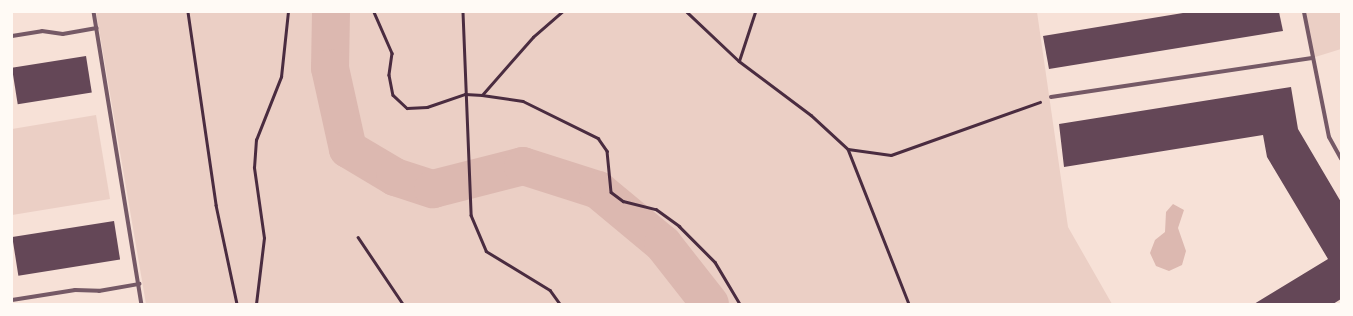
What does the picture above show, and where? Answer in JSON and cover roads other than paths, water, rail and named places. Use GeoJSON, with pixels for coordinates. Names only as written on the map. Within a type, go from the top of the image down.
{"type":"FeatureCollection","features":[{"type":"Feature","properties":{"kind":"street"},"geometry":{"type":"LineString","coordinates":[[94,12],[142,304]]}},
{"type":"Feature","properties":{"kind":"street"},"geometry":{"type":"LineString","coordinates":[[1304,12],[1329,137],[1341,159]]}},
{"type":"Feature","properties":{"kind":"street"},"geometry":{"type":"LineString","coordinates":[[12,36],[42,31],[63,34],[96,28]]}},
{"type":"Feature","properties":{"kind":"street"},"geometry":{"type":"LineString","coordinates":[[1051,97],[1312,58]]}},
{"type":"Feature","properties":{"kind":"street"},"geometry":{"type":"LineString","coordinates":[[12,300],[76,290],[98,291],[139,284]]}},
{"type":"Feature","properties":{"kind":"waterway"},"geometry":{"type":"LineString","coordinates":[[331,12],[330,68],[348,149],[395,177],[433,189],[523,166],[598,190],[663,244],[710,304]]}}]}
